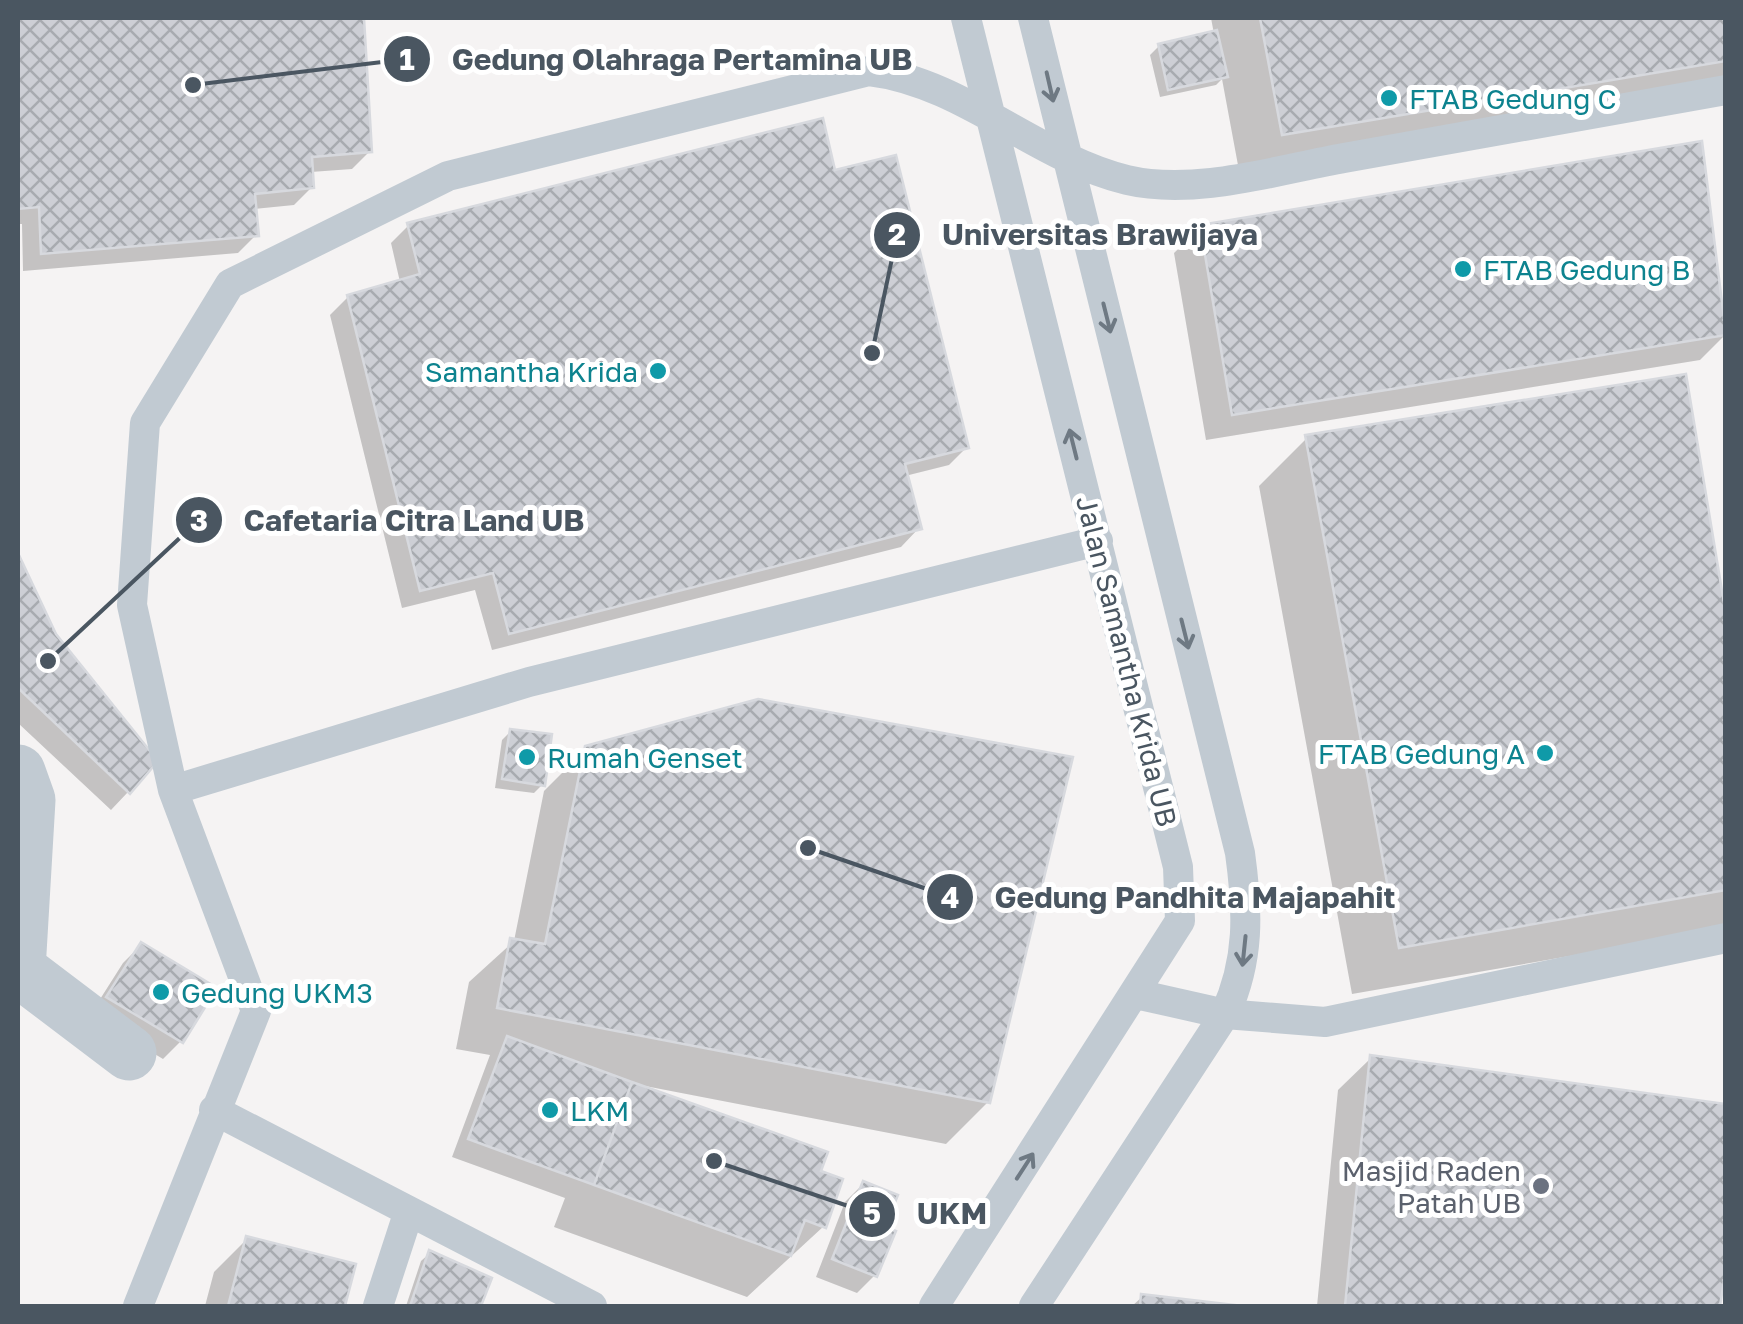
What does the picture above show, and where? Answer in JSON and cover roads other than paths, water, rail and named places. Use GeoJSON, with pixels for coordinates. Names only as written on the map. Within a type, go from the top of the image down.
{"type":"FeatureCollection","features":[{"type":"Feature","properties":{"kind":"street"},"geometry":{"type":"LineString","coordinates":[[18,772],[28,800],[18,969],[129,1053]]}},
{"type":"Feature","properties":{"kind":"lane","name":"Jalan Samantha Krida UB"},"geometry":{"type":"LineString","coordinates":[[934,1306],[1180,921],[1178,867],[966,18]]}},
{"type":"Feature","properties":{"kind":"lane"},"geometry":{"type":"LineString","coordinates":[[1034,18],[1240,853],[1248,912],[1242,978],[1225,1014],[1034,1306]]}},
{"type":"Feature","properties":{"kind":"lane"},"geometry":{"type":"LineString","coordinates":[[138,1306],[256,1010],[173,790],[132,605],[145,423],[230,284],[448,176],[869,72],[892,74],[989,114],[1066,156],[1128,180],[1204,180],[1726,90]]}},
{"type":"Feature","properties":{"kind":"lane"},"geometry":{"type":"LineString","coordinates":[[173,790],[529,682],[1098,542]]}},
{"type":"Feature","properties":{"kind":"lane"},"geometry":{"type":"LineString","coordinates":[[1136,994],[1225,1014],[1325,1022],[1726,938]]}},
{"type":"Feature","properties":{"kind":"lane"},"geometry":{"type":"LineString","coordinates":[[214,1110],[592,1306]]}},
{"type":"Feature","properties":{"kind":"lane"},"geometry":{"type":"LineString","coordinates":[[378,1306],[409,1211]]}},
{"type":"Feature","properties":{"kind":"place","name":"Gedung Olahraga Pertamina UB"},"geometry":{"type":"Point","coordinates":[193,85]}},
{"type":"Feature","properties":{"kind":"place","name":"FTAB Gedung C"},"geometry":{"type":"Point","coordinates":[1389,98]}},
{"type":"Feature","properties":{"kind":"place","name":"FTAB Gedung B"},"geometry":{"type":"Point","coordinates":[1463,269]}},
{"type":"Feature","properties":{"kind":"place","name":"Universitas Brawijaya"},"geometry":{"type":"Point","coordinates":[872,353]}},
{"type":"Feature","properties":{"kind":"place","name":"Samantha Krida"},"geometry":{"type":"Point","coordinates":[658,371]}},
{"type":"Feature","properties":{"kind":"place","name":"Cafetaria Citra Land UB"},"geometry":{"type":"Point","coordinates":[48,661]}},
{"type":"Feature","properties":{"kind":"place","name":"FTAB Gedung A"},"geometry":{"type":"Point","coordinates":[1545,753]}},
{"type":"Feature","properties":{"kind":"place","name":"Rumah Genset"},"geometry":{"type":"Point","coordinates":[527,757]}},
{"type":"Feature","properties":{"kind":"place","name":"Gedung Pandhita Majapahit"},"geometry":{"type":"Point","coordinates":[808,848]}},
{"type":"Feature","properties":{"kind":"place","name":"Gedung UKM3"},"geometry":{"type":"Point","coordinates":[161,992]}},
{"type":"Feature","properties":{"kind":"place","name":"LKM"},"geometry":{"type":"Point","coordinates":[550,1110]}},
{"type":"Feature","properties":{"kind":"place","name":"UKM"},"geometry":{"type":"Point","coordinates":[714,1161]}},
{"type":"Feature","properties":{"kind":"place","name":"Masjid Raden Patah UB"},"geometry":{"type":"Point","coordinates":[1541,1186]}}]}
